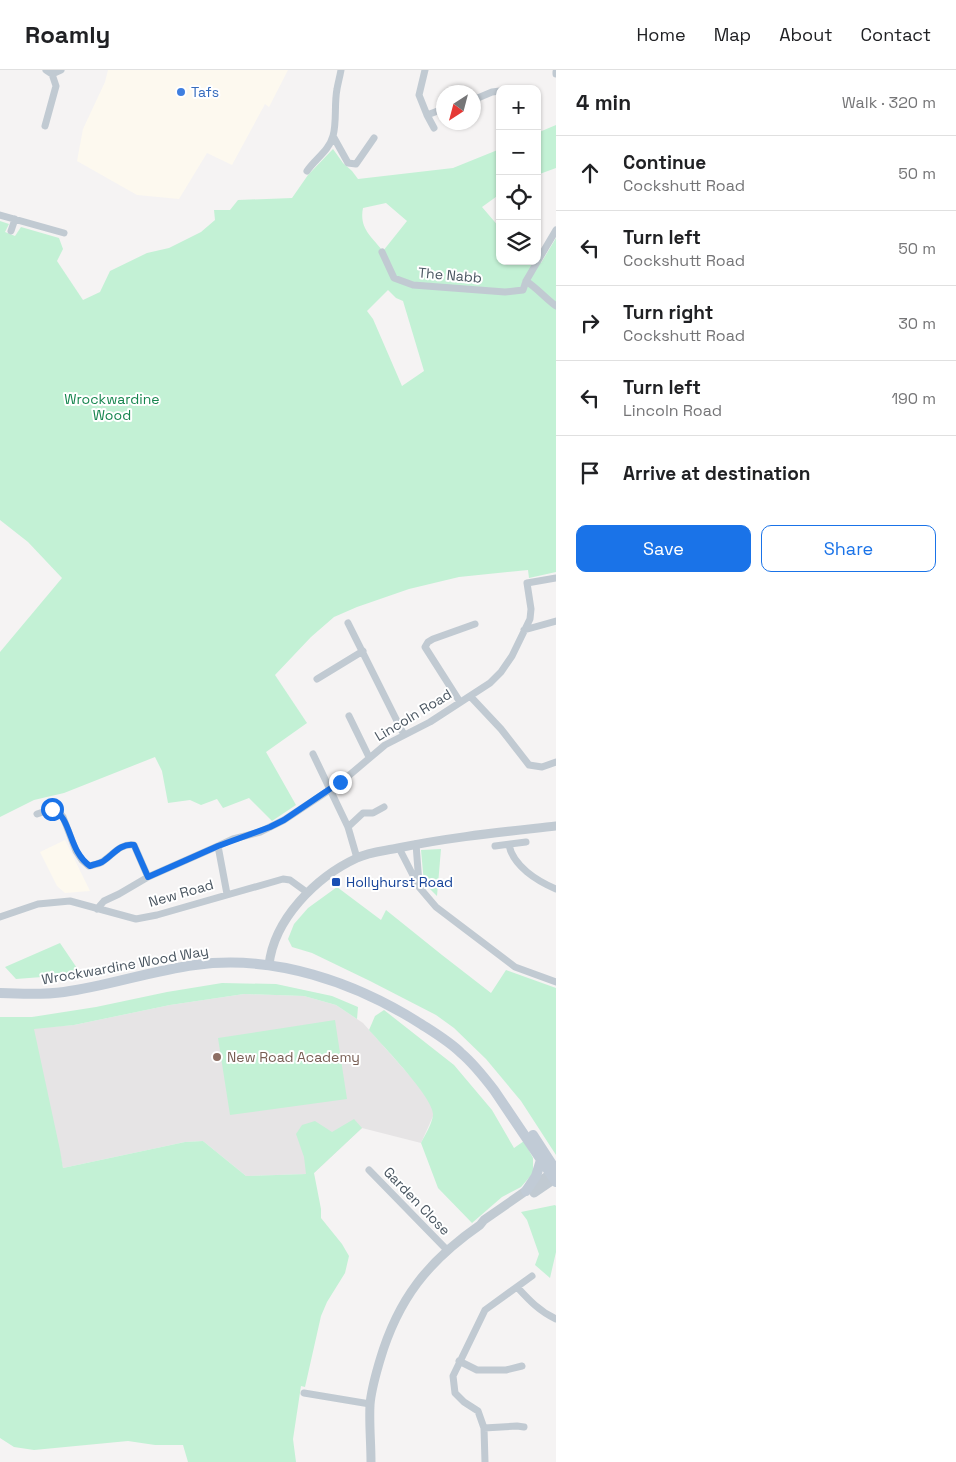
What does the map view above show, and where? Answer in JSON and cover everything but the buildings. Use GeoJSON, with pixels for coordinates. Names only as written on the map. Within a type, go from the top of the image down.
{"type":"FeatureCollection","features":[{"type":"Feature","properties":{"kind":"main road","name":"Wrockwardine Wood Way"},"geometry":{"type":"LineString","coordinates":[[0,988],[39,989],[72,986],[159,966],[219,956],[314,969],[345,979],[376,991],[410,1009],[449,1036],[478,1062],[505,1094],[555,1176]]}},
{"type":"Feature","properties":{"kind":"main road","name":"Wrockwardine Wood Way"},"geometry":{"type":"LineString","coordinates":[[0,993],[64,992],[164,970],[202,964],[269,962],[283,968],[340,984],[374,997],[403,1012],[460,1052],[484,1077],[541,1160],[555,1176]]}},
{"type":"Feature","properties":{"kind":"main road"},"geometry":{"type":"LineString","coordinates":[[526,1191],[536,1176],[541,1160]]}},
{"type":"Feature","properties":{"kind":"street"},"geometry":{"type":"LineString","coordinates":[[45,126],[56,86],[49,72],[61,70]]}},
{"type":"Feature","properties":{"kind":"street"},"geometry":{"type":"LineString","coordinates":[[308,171],[313,162],[321,157],[329,146],[333,136],[336,89],[341,70]]}},
{"type":"Feature","properties":{"kind":"street"},"geometry":{"type":"LineString","coordinates":[[425,70],[419,95],[426,115],[434,128]]}},
{"type":"Feature","properties":{"kind":"street"},"geometry":{"type":"LineString","coordinates":[[481,97],[496,92]]}},
{"type":"Feature","properties":{"kind":"street"},"geometry":{"type":"LineString","coordinates":[[426,115],[436,112]]}},
{"type":"Feature","properties":{"kind":"street"},"geometry":{"type":"LineString","coordinates":[[333,136],[348,163],[356,164],[374,138]]}},
{"type":"Feature","properties":{"kind":"street"},"geometry":{"type":"LineString","coordinates":[[0,215],[64,233]]}},
{"type":"Feature","properties":{"kind":"street"},"geometry":{"type":"LineString","coordinates":[[11,231],[15,219]]}},
{"type":"Feature","properties":{"kind":"street","name":"The Nabb"},"geometry":{"type":"LineString","coordinates":[[382,252],[394,278],[413,285],[505,292],[523,290],[526,281],[556,230]]}},
{"type":"Feature","properties":{"kind":"street"},"geometry":{"type":"LineString","coordinates":[[526,281],[538,289],[544,297],[556,306]]}},
{"type":"Feature","properties":{"kind":"street","name":"Lincoln Road"},"geometry":{"type":"LineString","coordinates":[[98,909],[104,901],[148,877],[218,846],[284,820],[329,790],[385,745],[430,722],[490,683],[501,672],[512,656],[530,619],[531,608],[527,584],[556,578]]}},
{"type":"Feature","properties":{"kind":"street"},"geometry":{"type":"LineString","coordinates":[[524,630],[556,621]]}},
{"type":"Feature","properties":{"kind":"street"},"geometry":{"type":"LineString","coordinates":[[348,623],[404,735]]}},
{"type":"Feature","properties":{"kind":"street"},"geometry":{"type":"LineString","coordinates":[[460,702],[425,647],[433,639],[475,624]]}},
{"type":"Feature","properties":{"kind":"street"},"geometry":{"type":"LineString","coordinates":[[317,680],[363,651]]}},
{"type":"Feature","properties":{"kind":"street"},"geometry":{"type":"LineString","coordinates":[[470,696],[501,729],[529,765],[542,766],[556,762]]}},
{"type":"Feature","properties":{"kind":"street"},"geometry":{"type":"LineString","coordinates":[[349,716],[369,757]]}},
{"type":"Feature","properties":{"kind":"street"},"geometry":{"type":"LineString","coordinates":[[313,754],[348,828],[357,858]]}},
{"type":"Feature","properties":{"kind":"street"},"geometry":{"type":"LineString","coordinates":[[348,828],[363,814],[373,813],[384,807]]}},
{"type":"Feature","properties":{"kind":"street"},"geometry":{"type":"LineString","coordinates":[[37,814],[52,809],[59,812],[63,817],[76,851],[82,860],[90,866],[100,863],[120,847],[128,844],[134,845],[148,877]]}},
{"type":"Feature","properties":{"kind":"street"},"geometry":{"type":"LineString","coordinates":[[269,962],[279,930],[295,908],[320,880],[357,858],[416,844],[556,826]]}},
{"type":"Feature","properties":{"kind":"street"},"geometry":{"type":"LineString","coordinates":[[495,846],[526,842]]}},
{"type":"Feature","properties":{"kind":"street"},"geometry":{"type":"LineString","coordinates":[[416,844],[420,886]]}},
{"type":"Feature","properties":{"kind":"street"},"geometry":{"type":"LineString","coordinates":[[509,845],[510,853],[519,864],[542,882],[556,889]]}},
{"type":"Feature","properties":{"kind":"street"},"geometry":{"type":"LineString","coordinates":[[218,846],[227,894]]}},
{"type":"Feature","properties":{"kind":"street"},"geometry":{"type":"LineString","coordinates":[[399,848],[420,886],[436,907],[516,967],[556,982]]}},
{"type":"Feature","properties":{"kind":"street","name":"New Road"},"geometry":{"type":"LineString","coordinates":[[0,917],[29,907],[57,901],[74,901],[136,919],[157,915],[283,879],[290,880],[308,893]]}},
{"type":"Feature","properties":{"kind":"street","name":"Garden Close"},"geometry":{"type":"LineString","coordinates":[[369,1170],[446,1250]]}},
{"type":"Feature","properties":{"kind":"street"},"geometry":{"type":"LineString","coordinates":[[371,1462],[370,1404],[375,1376],[387,1336],[403,1303],[417,1283],[446,1250],[484,1220],[526,1191],[555,1176]]}},
{"type":"Feature","properties":{"kind":"street"},"geometry":{"type":"LineString","coordinates":[[480,1225],[486,1224],[555,1176]]}},
{"type":"Feature","properties":{"kind":"street"},"geometry":{"type":"LineString","coordinates":[[485,1462],[484,1428],[478,1411],[464,1402],[455,1392],[452,1376],[485,1310],[532,1276]]}},
{"type":"Feature","properties":{"kind":"street"},"geometry":{"type":"LineString","coordinates":[[517,1287],[534,1305],[556,1319]]}},
{"type":"Feature","properties":{"kind":"street"},"geometry":{"type":"LineString","coordinates":[[459,1361],[477,1370],[506,1370],[522,1366]]}},
{"type":"Feature","properties":{"kind":"street"},"geometry":{"type":"LineString","coordinates":[[304,1394],[370,1404]]}},
{"type":"Feature","properties":{"kind":"street"},"geometry":{"type":"LineString","coordinates":[[484,1428],[524,1427]]}},
{"type":"Feature","properties":{"kind":"shaded area"},"geometry":{"type":"Polygon","coordinates":[[[108,70],[288,70],[269,107],[265,104],[232,165],[207,153],[179,199],[137,195],[77,161],[83,129],[105,82],[108,70]]]}},
{"type":"Feature","properties":{"kind":"shaded area"},"geometry":{"type":"Polygon","coordinates":[[[65,840],[90,891],[65,893],[57,886],[40,852],[65,840]]]}},
{"type":"Feature","properties":{"kind":"shaded area","name":"New Road Academy"},"geometry":{"type":"Polygon","coordinates":[[[244,994],[304,996],[336,1005],[363,1023],[418,1085],[432,1106],[434,1114],[421,1143],[362,1128],[314,1173],[306,1174],[246,1176],[203,1141],[185,1142],[63,1168],[33,1028],[74,1025],[170,1005],[244,994]]]}},
{"type":"Feature","properties":{"kind":"green space"},"geometry":{"type":"Polygon","coordinates":[[[556,125],[556,168],[541,174],[541,131],[556,125]]]}},
{"type":"Feature","properties":{"kind":"green space","name":"Wrockwardine Wood"},"geometry":{"type":"Polygon","coordinates":[[[333,149],[358,179],[453,168],[496,151],[496,197],[482,207],[496,223],[496,265],[541,265],[556,238],[556,572],[529,578],[528,570],[459,577],[409,589],[334,617],[311,637],[275,675],[307,723],[266,752],[296,805],[272,821],[249,798],[223,808],[217,799],[201,805],[190,800],[168,803],[162,771],[155,757],[64,793],[34,800],[0,817],[0,652],[62,578],[28,542],[0,520],[0,221],[9,224],[5,232],[15,236],[21,227],[59,238],[63,249],[57,261],[83,300],[100,292],[110,271],[147,253],[169,248],[201,232],[215,220],[214,210],[230,210],[238,200],[292,198],[308,175],[333,149]],[[386,203],[363,208],[364,226],[383,251],[407,221],[386,203]],[[388,290],[367,311],[373,319],[402,386],[424,371],[403,301],[396,298],[388,290]]]}},
{"type":"Feature","properties":{"kind":"green space"},"geometry":{"type":"Polygon","coordinates":[[[441,849],[437,896],[424,883],[421,850],[441,849]]]}},
{"type":"Feature","properties":{"kind":"green space"},"geometry":{"type":"Polygon","coordinates":[[[337,887],[381,920],[386,910],[491,993],[506,970],[556,988],[556,1155],[521,1101],[486,1059],[454,1028],[436,1015],[370,981],[312,953],[292,947],[288,939],[294,924],[308,908],[337,887]]]}},
{"type":"Feature","properties":{"kind":"green space"},"geometry":{"type":"Polygon","coordinates":[[[60,943],[81,974],[16,979],[5,967],[60,943]]]}},
{"type":"Feature","properties":{"kind":"green space"},"geometry":{"type":"Polygon","coordinates":[[[222,983],[276,984],[332,996],[358,1007],[357,1019],[336,1005],[304,996],[244,994],[170,1005],[74,1025],[34,1029],[63,1168],[185,1142],[203,1141],[246,1176],[306,1174],[304,1157],[296,1134],[302,1125],[315,1121],[332,1132],[354,1119],[362,1128],[314,1173],[321,1218],[349,1256],[345,1273],[327,1302],[321,1316],[305,1387],[301,1386],[293,1439],[296,1462],[188,1462],[183,1445],[155,1445],[128,1441],[34,1450],[14,1447],[0,1438],[0,1017],[32,1017],[222,983]]]}},
{"type":"Feature","properties":{"kind":"green space"},"geometry":{"type":"Polygon","coordinates":[[[384,1010],[454,1065],[492,1110],[514,1148],[524,1141],[533,1158],[533,1173],[521,1187],[502,1197],[472,1223],[438,1188],[421,1143],[433,1115],[426,1097],[369,1030],[375,1016],[384,1010]]]}},
{"type":"Feature","properties":{"kind":"green space"},"geometry":{"type":"Polygon","coordinates":[[[335,1020],[347,1099],[230,1115],[218,1038],[335,1020]]]}},
{"type":"Feature","properties":{"kind":"green space"},"geometry":{"type":"Polygon","coordinates":[[[555,1205],[556,1252],[550,1278],[535,1265],[539,1254],[527,1220],[521,1212],[555,1205]]]}},
{"type":"Feature","properties":{"kind":"place","name":"Tafs"},"geometry":{"type":"Point","coordinates":[181,92]}},
{"type":"Feature","properties":{"kind":"place","name":"Hollyhurst Road"},"geometry":{"type":"Point","coordinates":[336,882]}},
{"type":"Feature","properties":{"kind":"place","name":"New Road Academy"},"geometry":{"type":"Point","coordinates":[217,1057]}},
{"type":"Feature","properties":{"kind":"route"},"geometry":{"type":"LineString","coordinates":[[52,809],[59,812],[63,817],[76,851],[82,860],[90,866],[100,863],[120,847],[128,844],[134,845],[148,877],[233,839],[270,827],[284,820],[340,782]]}}]}
